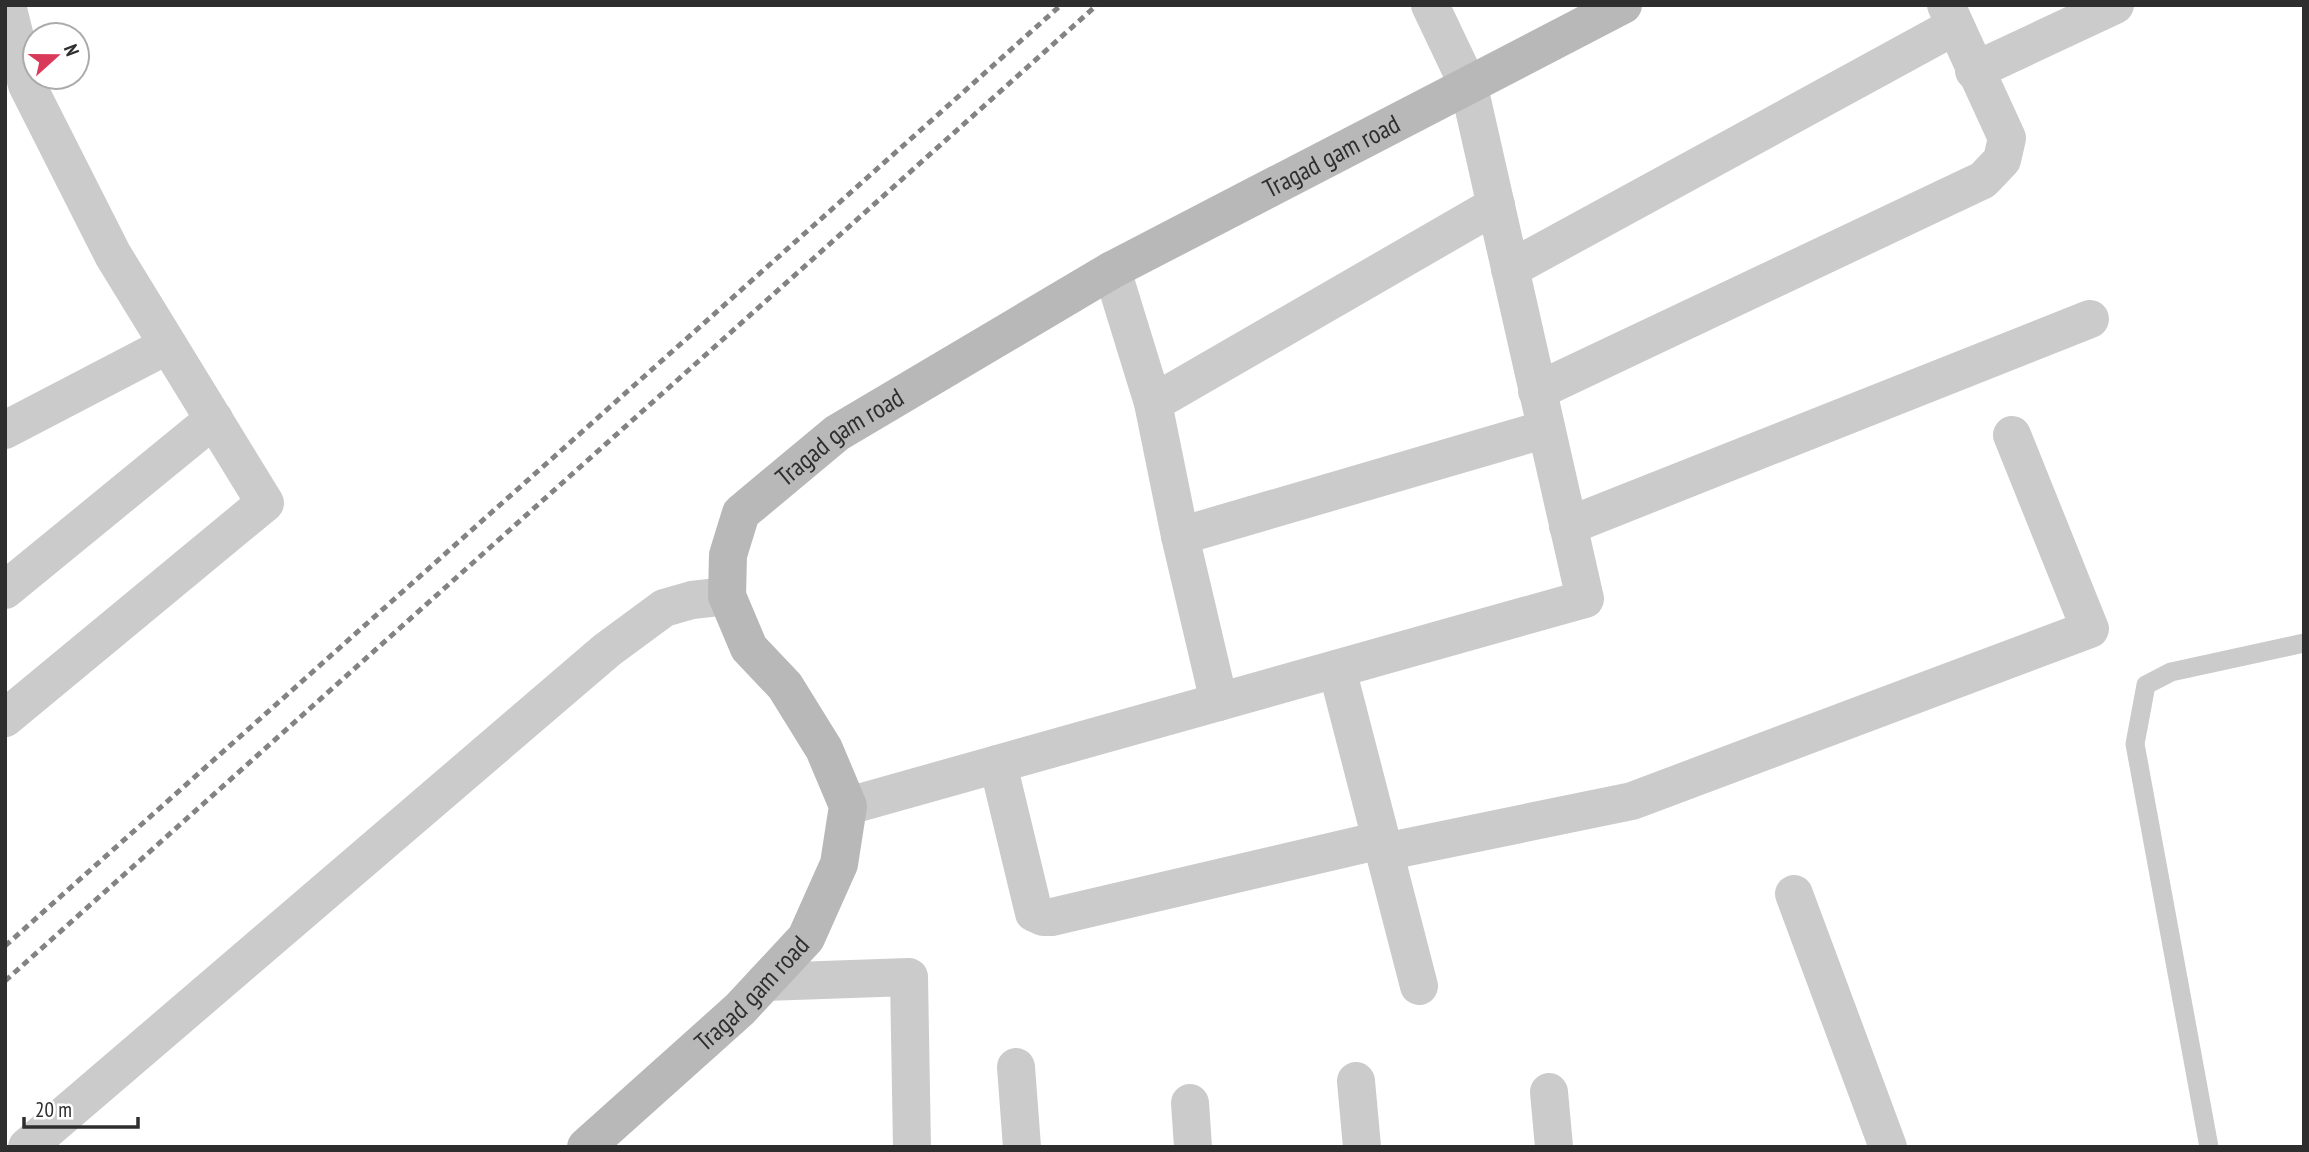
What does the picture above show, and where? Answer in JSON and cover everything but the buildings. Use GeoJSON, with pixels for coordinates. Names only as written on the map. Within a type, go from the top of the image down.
{"type":"FeatureCollection","features":[{"type":"Feature","properties":{"kind":"street"},"geometry":{"type":"LineString","coordinates":[[5,718],[265,503],[113,255],[16,90],[6,5]]}},
{"type":"Feature","properties":{"kind":"street"},"geometry":{"type":"LineString","coordinates":[[848,806],[1585,600],[1469,87],[1430,5]]}},
{"type":"Feature","properties":{"kind":"street","name":"Tragad gam road"},"geometry":{"type":"LineString","coordinates":[[586,1147],[740,1009],[806,938],[838,864],[848,806],[824,749],[785,686],[750,648],[727,596],[729,555],[741,513],[837,433],[1112,270],[1623,5]]}},
{"type":"Feature","properties":{"kind":"street"},"geometry":{"type":"LineString","coordinates":[[1974,71],[2115,5]]}},
{"type":"Feature","properties":{"kind":"street"},"geometry":{"type":"LineString","coordinates":[[1510,270],[1950,16],[2007,138],[2002,160],[1983,180],[1537,391]]}},
{"type":"Feature","properties":{"kind":"street"},"geometry":{"type":"LineString","coordinates":[[1153,403],[1496,205]]}},
{"type":"Feature","properties":{"kind":"street"},"geometry":{"type":"LineString","coordinates":[[1112,270],[1153,403],[1180,536],[1219,702]]}},
{"type":"Feature","properties":{"kind":"street"},"geometry":{"type":"LineString","coordinates":[[1568,526],[2090,319]]}},
{"type":"Feature","properties":{"kind":"street"},"geometry":{"type":"LineString","coordinates":[[5,430],[168,345]]}},
{"type":"Feature","properties":{"kind":"street"},"geometry":{"type":"LineString","coordinates":[[5,590],[214,419]]}},
{"type":"Feature","properties":{"kind":"street"},"geometry":{"type":"LineString","coordinates":[[1180,536],[1546,429]]}},
{"type":"Feature","properties":{"kind":"street"},"geometry":{"type":"LineString","coordinates":[[998,764],[1034,913],[1052,918],[1382,846],[1632,801],[2090,629],[2012,435]]}},
{"type":"Feature","properties":{"kind":"street"},"geometry":{"type":"LineString","coordinates":[[27,1147],[607,650],[664,608],[692,600],[727,596]]}},
{"type":"Feature","properties":{"kind":"street"},"geometry":{"type":"LineString","coordinates":[[1337,669],[1419,986]]}},
{"type":"Feature","properties":{"kind":"street"},"geometry":{"type":"LineString","coordinates":[[1794,894],[1888,1147]]}},
{"type":"Feature","properties":{"kind":"street"},"geometry":{"type":"LineString","coordinates":[[765,982],[909,977],[912,1147]]}},
{"type":"Feature","properties":{"kind":"street"},"geometry":{"type":"LineString","coordinates":[[1016,1067],[1022,1147]]}},
{"type":"Feature","properties":{"kind":"street"},"geometry":{"type":"LineString","coordinates":[[1356,1081],[1362,1147]]}},
{"type":"Feature","properties":{"kind":"street"},"geometry":{"type":"LineString","coordinates":[[1549,1092],[1553,1147]]}},
{"type":"Feature","properties":{"kind":"street"},"geometry":{"type":"LineString","coordinates":[[1190,1103],[1193,1147]]}},
{"type":"Feature","properties":{"kind":"lane"},"geometry":{"type":"LineString","coordinates":[[2209,1147],[2135,744],[2146,685],[2171,672],[2304,643]]}},
{"type":"Feature","properties":{"kind":"railway"},"geometry":{"type":"LineString","coordinates":[[5,946],[1061,5]]}},
{"type":"Feature","properties":{"kind":"railway"},"geometry":{"type":"LineString","coordinates":[[5,981],[1097,5]]}}]}
